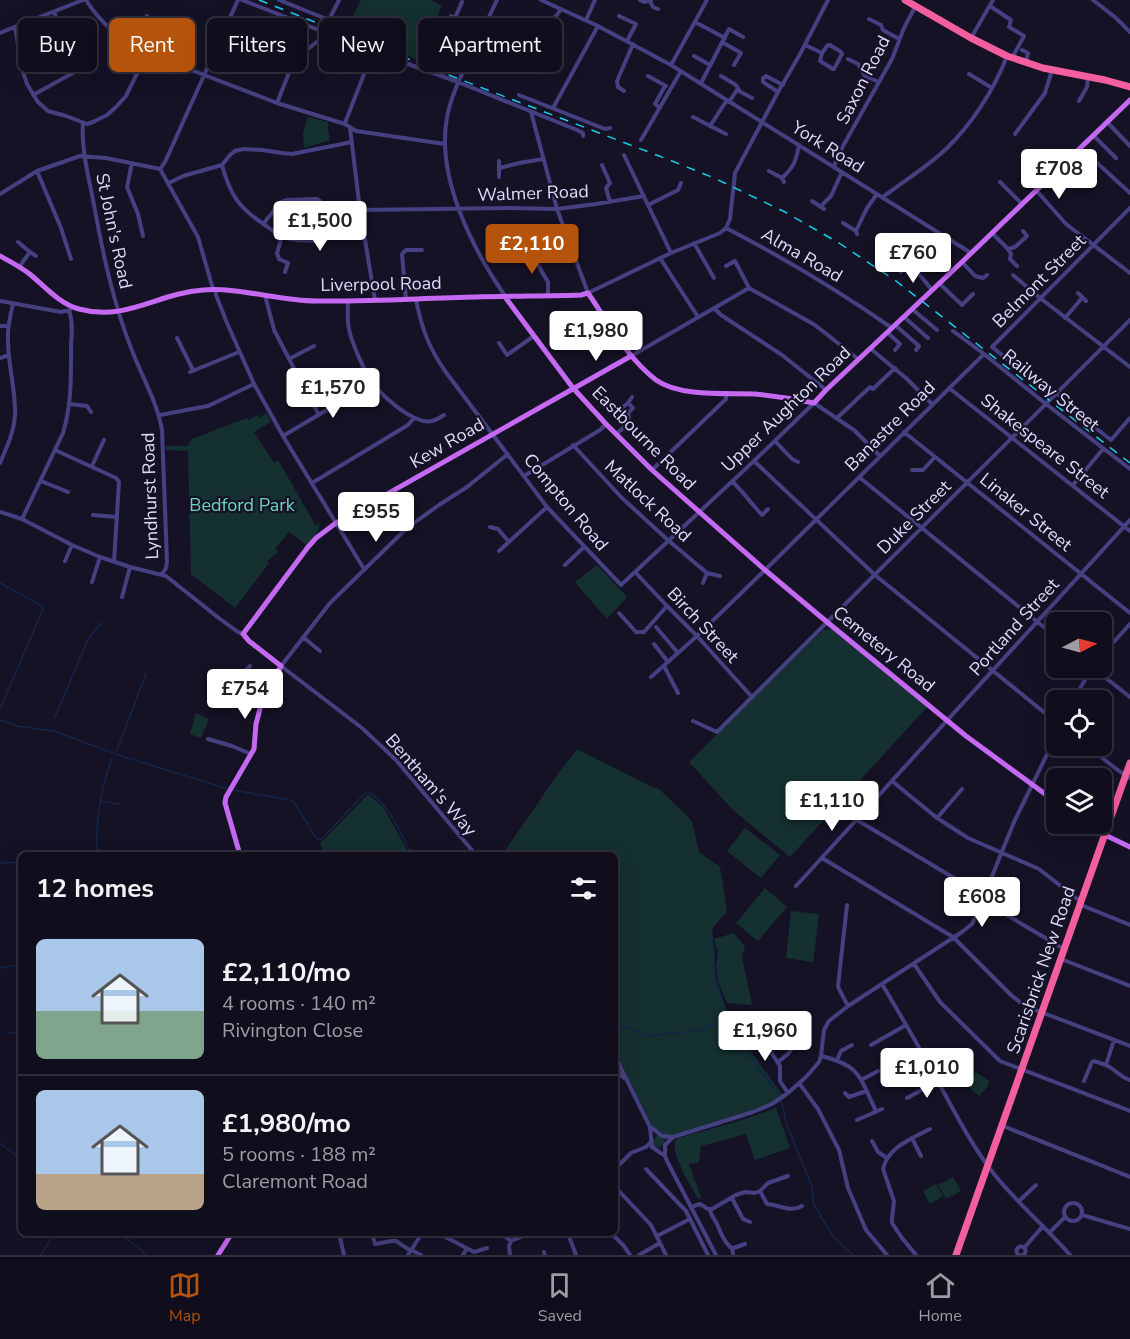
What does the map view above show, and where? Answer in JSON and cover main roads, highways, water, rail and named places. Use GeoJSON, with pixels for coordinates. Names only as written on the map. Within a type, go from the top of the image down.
{"type":"FeatureCollection","features":[{"type":"Feature","properties":{"kind":"highway"},"geometry":{"type":"LineString","coordinates":[[905,0],[1009,57],[1052,70],[1130,87]]}},
{"type":"Feature","properties":{"kind":"highway","name":"Scarisbrick New Road"},"geometry":{"type":"LineString","coordinates":[[957,1255],[1081,902],[1128,777],[1130,763]]}},
{"type":"Feature","properties":{"kind":"main road","name":"Upper Aughton Road"},"geometry":{"type":"LineString","coordinates":[[631,356],[657,381],[674,388],[694,392],[757,394],[814,403],[1130,100]]}},
{"type":"Feature","properties":{"kind":"main road","name":"Liverpool Road"},"geometry":{"type":"LineString","coordinates":[[0,256],[19,267],[72,309],[103,313],[118,312],[179,294],[202,290],[314,301],[548,296],[588,293],[631,356]]}},
{"type":"Feature","properties":{"kind":"main road","name":"Eastbourne Road"},"geometry":{"type":"LineString","coordinates":[[505,297],[573,388],[652,470],[698,512]]}},
{"type":"Feature","properties":{"kind":"main road","name":"Kew Road"},"geometry":{"type":"LineString","coordinates":[[239,852],[225,803],[230,789],[254,749],[256,724],[261,705],[281,666],[243,634],[308,547],[336,523],[631,356]]}},
{"type":"Feature","properties":{"kind":"main road","name":"Cemetery Road"},"geometry":{"type":"LineString","coordinates":[[698,512],[947,720],[1046,795]]}},
{"type":"Feature","properties":{"kind":"main road"},"geometry":{"type":"LineString","coordinates":[[1105,835],[1130,847]]}},
{"type":"Feature","properties":{"kind":"main road"},"geometry":{"type":"LineString","coordinates":[[218,1255],[230,1236]]}},
{"type":"Feature","properties":{"kind":"waterway"},"geometry":{"type":"LineString","coordinates":[[0,583],[42,606],[43,609],[0,709]]}},
{"type":"Feature","properties":{"kind":"waterway"},"geometry":{"type":"LineString","coordinates":[[54,719],[88,639],[102,622]]}},
{"type":"Feature","properties":{"kind":"waterway"},"geometry":{"type":"LineString","coordinates":[[117,750],[146,674]]}},
{"type":"Feature","properties":{"kind":"waterway"},"geometry":{"type":"LineString","coordinates":[[0,720],[17,726],[54,731],[115,754],[228,789]]}},
{"type":"Feature","properties":{"kind":"waterway"},"geometry":{"type":"LineString","coordinates":[[97,852],[99,806],[112,758]]}},
{"type":"Feature","properties":{"kind":"waterway"},"geometry":{"type":"LineString","coordinates":[[233,790],[294,802],[316,838],[321,840],[366,792],[373,795],[387,809],[410,852]]}},
{"type":"Feature","properties":{"kind":"waterway"},"geometry":{"type":"LineString","coordinates":[[100,801],[120,804]]}},
{"type":"Feature","properties":{"kind":"waterway"},"geometry":{"type":"LineString","coordinates":[[0,863],[18,862]]}},
{"type":"Feature","properties":{"kind":"waterway"},"geometry":{"type":"LineString","coordinates":[[712,934],[715,978],[726,1010],[724,1019]]}},
{"type":"Feature","properties":{"kind":"waterway"},"geometry":{"type":"LineString","coordinates":[[0,968],[18,965]]}},
{"type":"Feature","properties":{"kind":"waterway"},"geometry":{"type":"LineString","coordinates":[[724,1020],[779,1095],[786,1123],[812,1187],[813,1203],[832,1235],[853,1255]]}},
{"type":"Feature","properties":{"kind":"waterway"},"geometry":{"type":"LineString","coordinates":[[618,1024],[648,1036],[701,1030],[723,1021]]}},
{"type":"Feature","properties":{"kind":"waterway"},"geometry":{"type":"LineString","coordinates":[[7,1032],[18,1034]]}},
{"type":"Feature","properties":{"kind":"waterway"},"geometry":{"type":"LineString","coordinates":[[0,1143],[18,1157]]}},
{"type":"Feature","properties":{"kind":"waterway"},"geometry":{"type":"LineString","coordinates":[[41,1255],[52,1236]]}},
{"type":"Feature","properties":{"kind":"waterway"},"geometry":{"type":"LineString","coordinates":[[123,1236],[147,1255]]}},
{"type":"Feature","properties":{"kind":"railway"},"geometry":{"type":"LineString","coordinates":[[259,0],[672,161],[785,212],[839,243],[896,281],[1130,463]]}},
{"type":"Feature","properties":{"kind":"park label","name":"Bedford Park"},"geometry":{"type":"Point","coordinates":[242,505]}}]}
